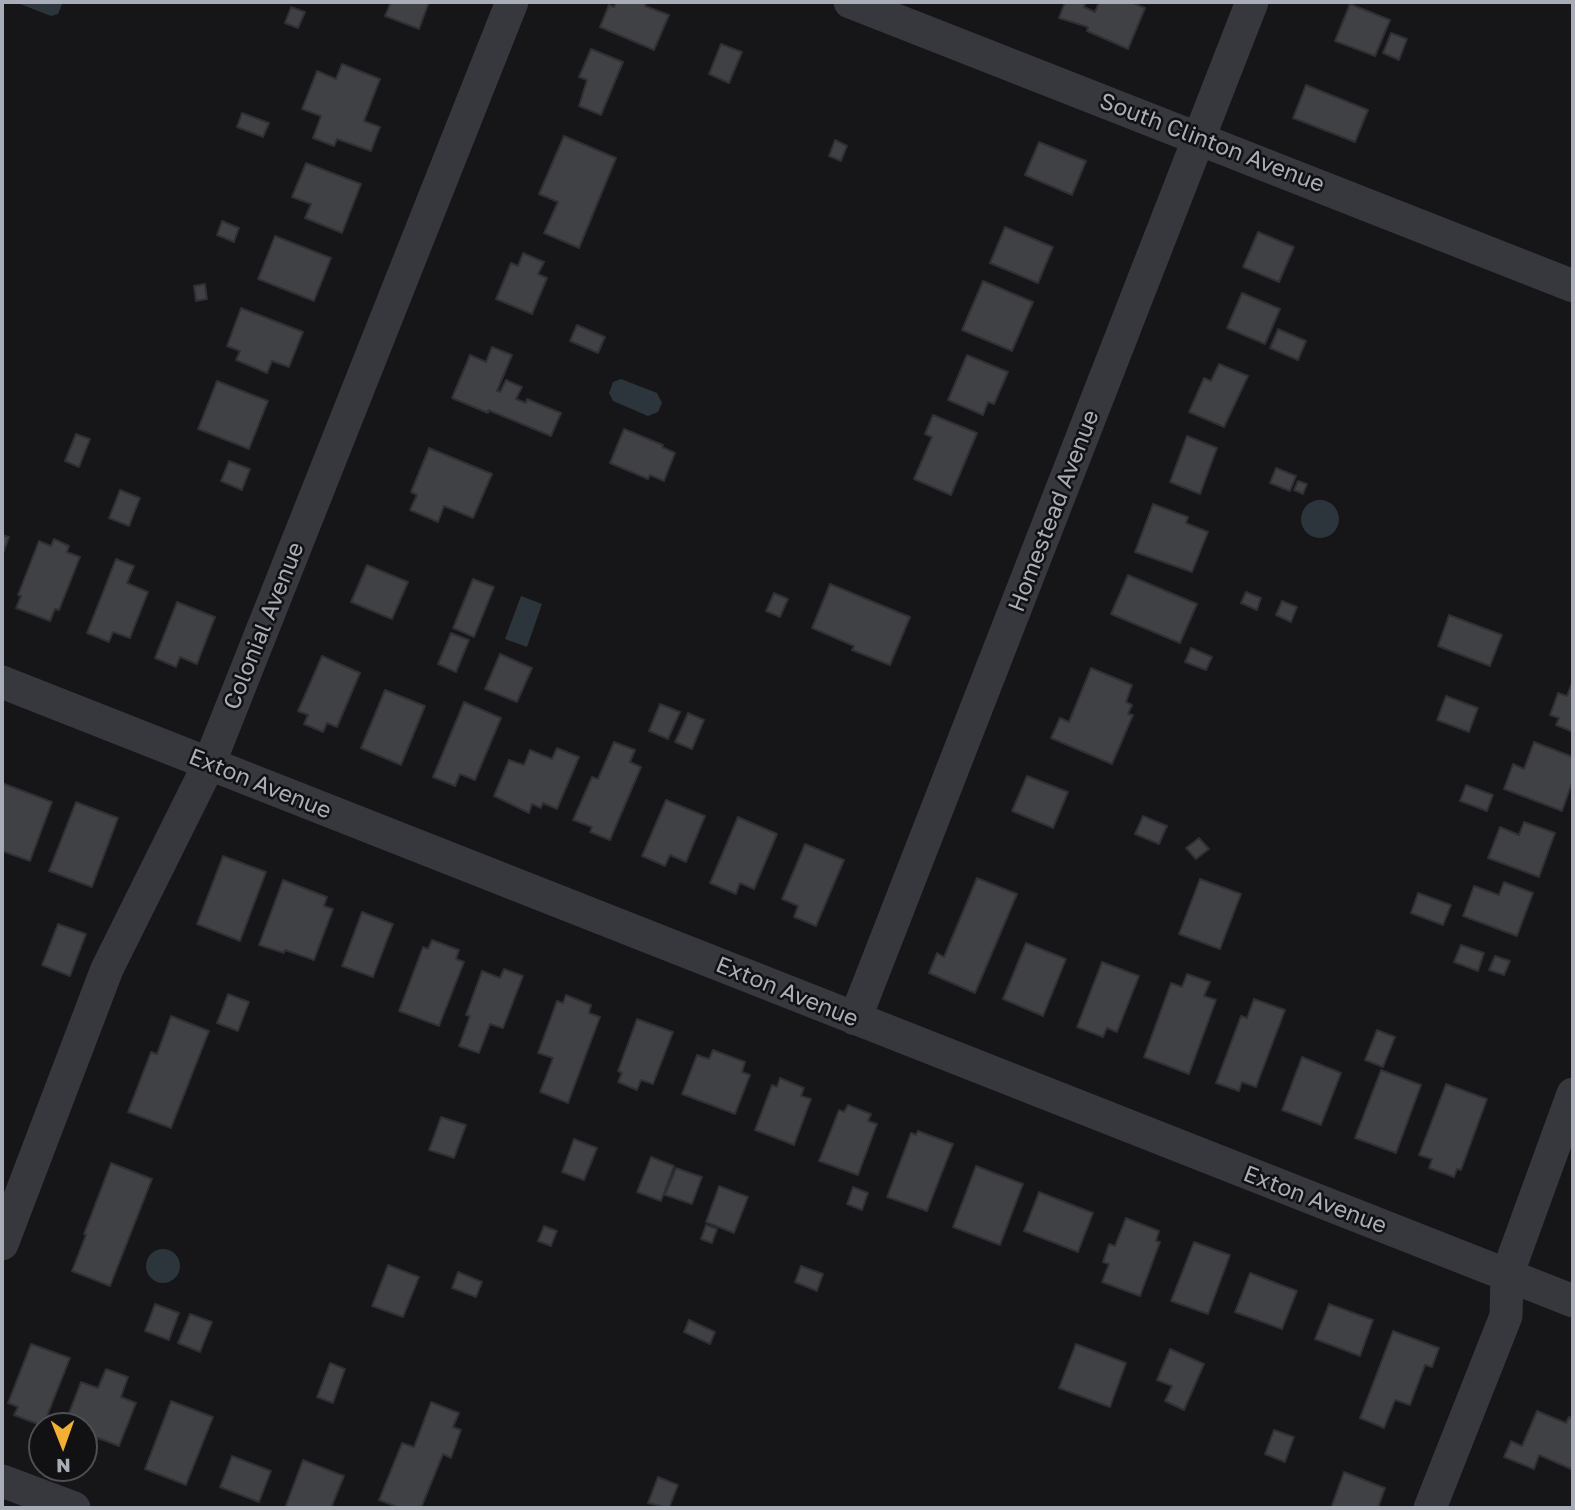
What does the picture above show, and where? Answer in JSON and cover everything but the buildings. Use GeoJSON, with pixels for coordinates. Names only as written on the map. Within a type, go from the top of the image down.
{"type":"FeatureCollection","features":[{"type":"Feature","properties":{"kind":"street","name":"Colonial Avenue"},"geometry":{"type":"LineString","coordinates":[[2,1244],[107,969],[209,764],[512,2]]}},
{"type":"Feature","properties":{"kind":"street","name":"South Clinton Avenue"},"geometry":{"type":"LineString","coordinates":[[850,2],[1573,286]]}},
{"type":"Feature","properties":{"kind":"street","name":"Homestead Avenue"},"geometry":{"type":"LineString","coordinates":[[855,1019],[1252,2]]}},
{"type":"Feature","properties":{"kind":"street","name":"Exton Avenue"},"geometry":{"type":"LineString","coordinates":[[2,682],[1573,1301]]}},
{"type":"Feature","properties":{"kind":"street"},"geometry":{"type":"LineString","coordinates":[[1430,1508],[1506,1316],[1507,1275],[1573,1094]]}},
{"type":"Feature","properties":{"kind":"street"},"geometry":{"type":"LineString","coordinates":[[2,1481],[74,1508]]}},
{"type":"Feature","properties":{"kind":"shaded area"},"geometry":{"type":"Polygon","coordinates":[[[15,2],[62,4],[58,14],[51,16],[15,2]]]}},
{"type":"Feature","properties":{"kind":"shaded area"},"geometry":{"type":"Polygon","coordinates":[[[621,379],[657,393],[662,403],[658,412],[648,416],[613,401],[609,393],[613,382],[621,379]]]}},
{"type":"Feature","properties":{"kind":"shaded area"},"geometry":{"type":"Polygon","coordinates":[[[1320,500],[1333,506],[1339,519],[1333,532],[1320,538],[1307,532],[1301,519],[1307,506],[1320,500]]]}},
{"type":"Feature","properties":{"kind":"shaded area"},"geometry":{"type":"Polygon","coordinates":[[[521,596],[542,604],[527,647],[505,639],[521,596]]]}},
{"type":"Feature","properties":{"kind":"shaded area"},"geometry":{"type":"Polygon","coordinates":[[[163,1249],[175,1254],[180,1266],[175,1278],[163,1283],[151,1278],[146,1266],[151,1254],[163,1249]]]}}]}
